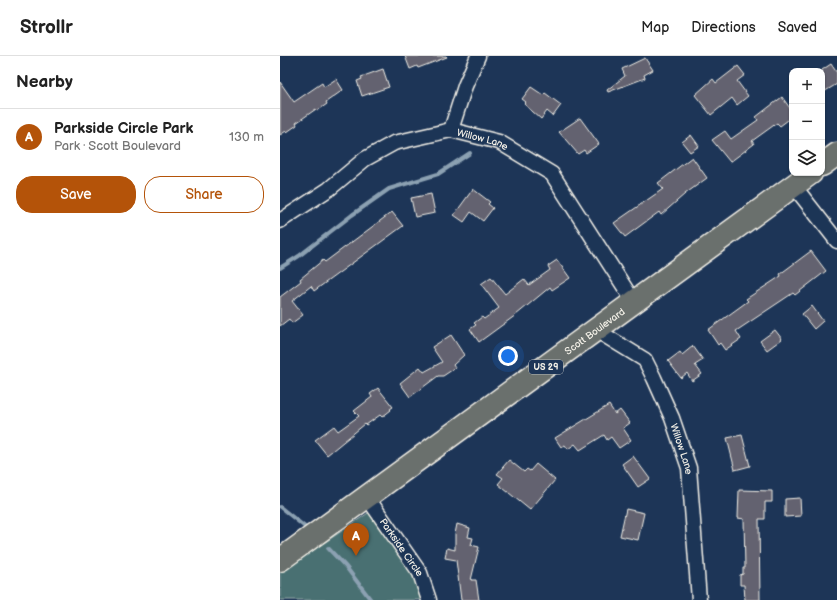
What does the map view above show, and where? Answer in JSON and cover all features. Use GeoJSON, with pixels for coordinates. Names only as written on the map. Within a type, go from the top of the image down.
{"type":"FeatureCollection","features":[{"type":"Feature","properties":{"kind":"highway"},"geometry":{"type":"LineString","coordinates":[[825,163],[837,154]]}},
{"type":"Feature","properties":{"kind":"highway","name":"Scott Boulevard"},"geometry":{"type":"LineString","coordinates":[[280,560],[807,176]]}},
{"type":"Feature","properties":{"kind":"street"},"geometry":{"type":"LineString","coordinates":[[451,130],[465,86],[478,56]]}},
{"type":"Feature","properties":{"kind":"street","name":"Willow Lane"},"geometry":{"type":"LineString","coordinates":[[280,221],[329,189],[371,156],[394,143],[451,130],[499,142],[552,174],[634,302]]}},
{"type":"Feature","properties":{"kind":"street"},"geometry":{"type":"LineString","coordinates":[[794,186],[837,241]]}},
{"type":"Feature","properties":{"kind":"street","name":"Willow Lane"},"geometry":{"type":"LineString","coordinates":[[596,330],[645,360],[672,418],[689,468],[699,600]]}},
{"type":"Feature","properties":{"kind":"street","name":"Parkside Circle"},"geometry":{"type":"LineString","coordinates":[[368,497],[420,573],[429,600]]}},
{"type":"Feature","properties":{"kind":"green space"},"geometry":{"type":"Polygon","coordinates":[[[380,505],[397,535],[424,600],[280,600],[280,573],[380,505]]]}},
{"type":"Feature","properties":{"kind":"building"},"geometry":{"type":"Polygon","coordinates":[[[405,56],[447,57],[418,68],[417,66],[410,69],[405,56]]]}},
{"type":"Feature","properties":{"kind":"building"},"geometry":{"type":"Polygon","coordinates":[[[645,58],[653,70],[644,75],[645,78],[608,92],[607,90],[625,76],[622,69],[645,58]]]}},
{"type":"Feature","properties":{"kind":"building"},"geometry":{"type":"Polygon","coordinates":[[[831,64],[837,73],[837,84],[825,91],[825,68],[831,64]]]}},
{"type":"Feature","properties":{"kind":"building"},"geometry":{"type":"Polygon","coordinates":[[[738,66],[745,75],[737,81],[748,96],[737,105],[732,98],[711,115],[695,95],[713,79],[716,83],[738,66]]]}},
{"type":"Feature","properties":{"kind":"building"},"geometry":{"type":"Polygon","coordinates":[[[383,69],[389,87],[362,96],[357,81],[362,79],[361,77],[383,69]]]}},
{"type":"Feature","properties":{"kind":"building"},"geometry":{"type":"Polygon","coordinates":[[[336,79],[343,90],[326,102],[327,104],[317,111],[316,109],[296,123],[297,125],[280,135],[280,82],[294,102],[322,83],[324,87],[336,79]]]}},
{"type":"Feature","properties":{"kind":"building"},"geometry":{"type":"Polygon","coordinates":[[[531,87],[543,95],[545,93],[561,105],[553,116],[547,111],[541,119],[524,104],[526,102],[522,99],[531,87]]]}},
{"type":"Feature","properties":{"kind":"building"},"geometry":{"type":"Polygon","coordinates":[[[782,97],[789,107],[789,119],[780,126],[777,123],[752,141],[754,144],[730,162],[712,140],[725,131],[731,139],[758,120],[756,117],[782,97]]]}},
{"type":"Feature","properties":{"kind":"building"},"geometry":{"type":"Polygon","coordinates":[[[580,118],[599,144],[586,153],[584,150],[578,154],[559,132],[580,118]]]}},
{"type":"Feature","properties":{"kind":"building"},"geometry":{"type":"Polygon","coordinates":[[[691,135],[699,146],[690,152],[682,142],[691,135]]]}},
{"type":"Feature","properties":{"kind":"building"},"geometry":{"type":"Polygon","coordinates":[[[692,157],[707,178],[685,194],[661,215],[659,212],[625,237],[614,223],[663,189],[658,183],[692,157]]]}},
{"type":"Feature","properties":{"kind":"building"},"geometry":{"type":"Polygon","coordinates":[[[473,189],[490,202],[488,204],[493,208],[483,221],[471,212],[464,222],[454,215],[473,189]]]}},
{"type":"Feature","properties":{"kind":"building"},"geometry":{"type":"Polygon","coordinates":[[[431,194],[435,213],[415,217],[411,198],[431,194]]]}},
{"type":"Feature","properties":{"kind":"building"},"geometry":{"type":"Polygon","coordinates":[[[392,212],[403,226],[314,291],[311,286],[292,301],[303,315],[292,323],[289,319],[280,326],[280,297],[301,281],[300,279],[323,260],[325,262],[392,212]]]}},
{"type":"Feature","properties":{"kind":"building"},"geometry":{"type":"Polygon","coordinates":[[[811,251],[826,271],[795,295],[793,293],[736,331],[741,339],[725,350],[720,343],[718,345],[708,330],[748,301],[746,299],[781,276],[780,274],[811,251]]]}},
{"type":"Feature","properties":{"kind":"building"},"geometry":{"type":"Polygon","coordinates":[[[557,260],[570,278],[552,290],[550,287],[516,315],[479,342],[470,329],[476,325],[474,323],[482,317],[484,319],[499,308],[481,284],[491,277],[505,294],[524,279],[529,285],[550,270],[548,266],[557,260]]]}},
{"type":"Feature","properties":{"kind":"building"},"geometry":{"type":"Polygon","coordinates":[[[812,306],[823,321],[814,329],[802,314],[812,306]]]}},
{"type":"Feature","properties":{"kind":"building"},"geometry":{"type":"Polygon","coordinates":[[[775,330],[782,339],[767,350],[760,341],[775,330]]]}},
{"type":"Feature","properties":{"kind":"building"},"geometry":{"type":"Polygon","coordinates":[[[451,335],[464,355],[453,365],[455,368],[443,376],[438,376],[410,397],[400,383],[420,367],[424,372],[442,362],[432,347],[451,335]]]}},
{"type":"Feature","properties":{"kind":"building"},"geometry":{"type":"Polygon","coordinates":[[[693,346],[703,360],[695,365],[702,374],[692,381],[687,373],[681,378],[668,361],[680,352],[682,355],[693,346]]]}},
{"type":"Feature","properties":{"kind":"building"},"geometry":{"type":"Polygon","coordinates":[[[378,388],[393,407],[390,409],[391,410],[382,417],[380,415],[366,425],[365,424],[327,455],[315,440],[334,426],[338,431],[359,416],[354,411],[372,397],[370,394],[378,388]]]}},
{"type":"Feature","properties":{"kind":"building"},"geometry":{"type":"Polygon","coordinates":[[[609,405],[615,414],[620,410],[630,423],[623,428],[631,440],[619,448],[611,437],[607,440],[604,435],[580,450],[575,444],[568,449],[565,445],[561,447],[555,438],[609,405]]]}},
{"type":"Feature","properties":{"kind":"building"},"geometry":{"type":"Polygon","coordinates":[[[742,435],[750,466],[735,470],[727,438],[742,435]]]}},
{"type":"Feature","properties":{"kind":"building"},"geometry":{"type":"Polygon","coordinates":[[[633,456],[650,479],[638,487],[622,464],[633,456]]]}},
{"type":"Feature","properties":{"kind":"building"},"geometry":{"type":"Polygon","coordinates":[[[509,460],[524,472],[527,469],[530,471],[536,464],[555,480],[530,510],[498,484],[503,478],[497,474],[509,460]]]}},
{"type":"Feature","properties":{"kind":"building"},"geometry":{"type":"Polygon","coordinates":[[[739,490],[772,491],[772,502],[765,502],[765,519],[759,519],[760,600],[745,600],[744,585],[740,585],[740,575],[743,574],[743,568],[745,568],[744,519],[738,518],[739,490]]]}},
{"type":"Feature","properties":{"kind":"building"},"geometry":{"type":"Polygon","coordinates":[[[800,498],[801,516],[785,517],[785,499],[800,498]]]}},
{"type":"Feature","properties":{"kind":"building"},"geometry":{"type":"Polygon","coordinates":[[[626,509],[644,513],[638,540],[620,536],[626,509]]]}},
{"type":"Feature","properties":{"kind":"building"},"geometry":{"type":"Polygon","coordinates":[[[457,524],[470,528],[468,537],[473,538],[471,545],[479,547],[471,580],[476,580],[479,600],[461,600],[456,560],[445,558],[447,548],[455,550],[455,534],[457,524]]]}},
{"type":"Feature","properties":{"kind":"waterway"},"geometry":{"type":"LineString","coordinates":[[280,268],[299,256],[352,215],[389,189],[438,174],[470,153]]}},
{"type":"Feature","properties":{"kind":"waterway"},"geometry":{"type":"LineString","coordinates":[[280,507],[310,531]]}},
{"type":"Feature","properties":{"kind":"waterway"},"geometry":{"type":"LineString","coordinates":[[328,548],[346,567],[371,600]]}},
{"type":"Feature","properties":{"kind":"place","name":"Parkside Circle Park"},"geometry":{"type":"Point","coordinates":[356,556]}}]}
